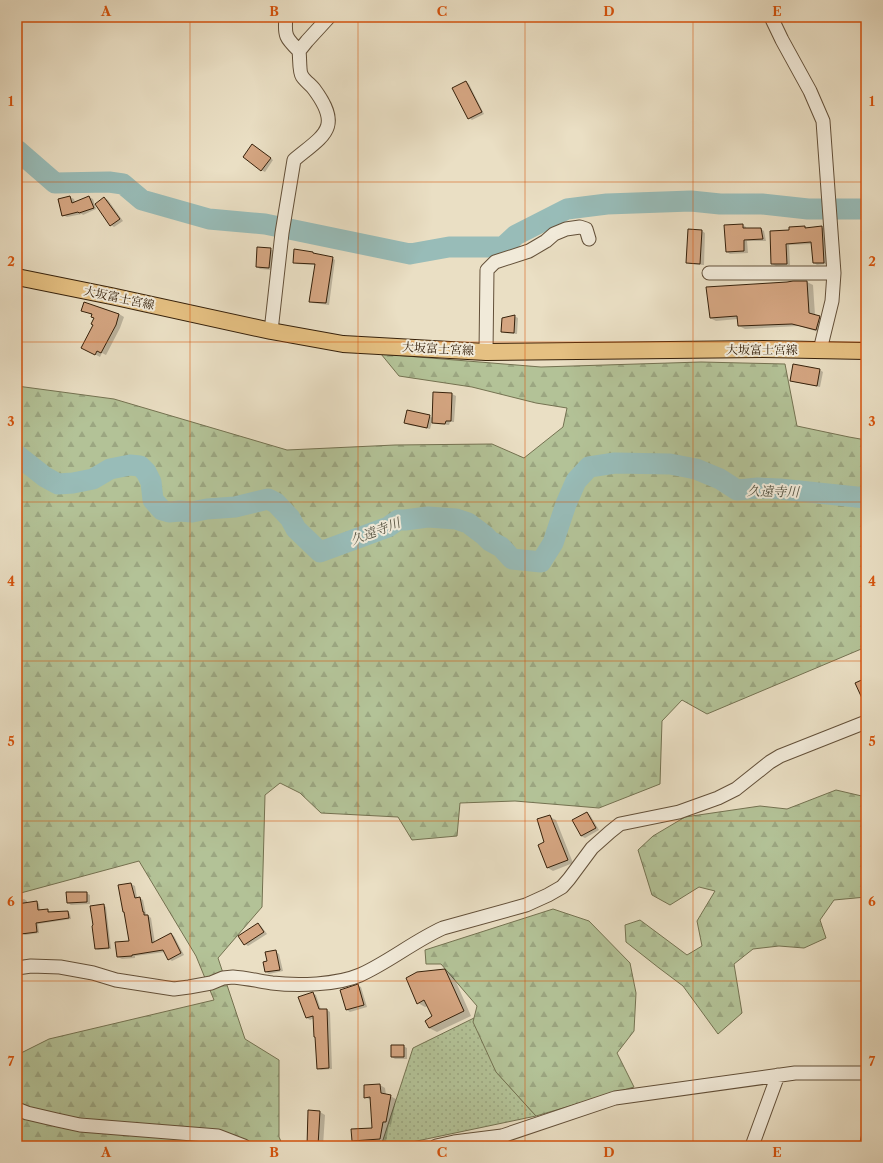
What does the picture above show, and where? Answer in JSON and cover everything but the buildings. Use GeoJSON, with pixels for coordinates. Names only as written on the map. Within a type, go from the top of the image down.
{"type":"FeatureCollection","features":[{"type":"Feature","properties":{"kind":"main road","name":"大坂富士宮線"},"geometry":{"type":"LineString","coordinates":[[17,277],[343,344],[486,352],[763,349],[866,351]]}},
{"type":"Feature","properties":{"kind":"street"},"geometry":{"type":"LineString","coordinates":[[271,330],[282,233],[286,217],[294,160],[323,135],[328,126],[329,117],[325,106],[314,88],[301,75],[299,52],[286,37],[286,17]]}},
{"type":"Feature","properties":{"kind":"street"},"geometry":{"type":"LineString","coordinates":[[299,52],[329,17]]}},
{"type":"Feature","properties":{"kind":"street"},"geometry":{"type":"LineString","coordinates":[[771,17],[810,91],[823,121],[830,234],[834,272],[832,302],[820,350]]}},
{"type":"Feature","properties":{"kind":"street"},"geometry":{"type":"LineString","coordinates":[[486,352],[487,270],[495,262],[529,251],[546,241],[554,234],[566,229],[580,227],[586,229],[589,239]]}},
{"type":"Feature","properties":{"kind":"street"},"geometry":{"type":"LineString","coordinates":[[709,273],[834,272]]}},
{"type":"Feature","properties":{"kind":"street"},"geometry":{"type":"LineString","coordinates":[[17,968],[31,966],[60,967],[93,973],[116,980],[174,989],[211,983],[223,978],[233,977],[293,985],[330,982],[350,978],[368,972],[443,928],[526,905],[562,887],[592,848],[620,824],[679,812],[718,798],[736,788],[770,762],[823,738],[866,722]]}},
{"type":"Feature","properties":{"kind":"street"},"geometry":{"type":"LineString","coordinates":[[436,1146],[454,1142],[502,1136],[615,1098],[795,1073],[866,1073]]}},
{"type":"Feature","properties":{"kind":"street"},"geometry":{"type":"LineString","coordinates":[[752,1146],[778,1075]]}},
{"type":"Feature","properties":{"kind":"street"},"geometry":{"type":"LineString","coordinates":[[17,1109],[27,1113],[80,1125],[218,1136],[244,1146]]}},
{"type":"Feature","properties":{"kind":"green space"},"geometry":{"type":"Polygon","coordinates":[[[381,354],[541,367],[701,362],[785,364],[797,426],[866,440],[866,647],[707,714],[682,700],[662,721],[660,784],[599,808],[515,801],[460,803],[457,836],[412,840],[398,817],[321,813],[300,793],[280,783],[265,795],[262,907],[218,958],[245,1039],[279,1060],[279,1137],[283,1146],[17,1146],[17,1055],[49,1039],[214,1000],[196,956],[139,861],[17,894],[17,386],[114,399],[287,450],[395,445],[492,444],[524,458],[563,427],[567,408],[536,403],[472,387],[399,376],[381,354]]]}},
{"type":"Feature","properties":{"kind":"green space"},"geometry":{"type":"Polygon","coordinates":[[[836,790],[866,797],[866,897],[834,900],[820,920],[826,938],[804,948],[779,946],[753,949],[734,964],[742,1013],[718,1034],[683,986],[626,942],[625,925],[640,920],[687,955],[702,946],[697,921],[715,891],[699,887],[670,905],[652,895],[638,850],[653,836],[685,817],[760,806],[787,809],[836,790]]]}},
{"type":"Feature","properties":{"kind":"green space"},"geometry":{"type":"Polygon","coordinates":[[[553,909],[589,921],[630,963],[636,993],[634,1031],[617,1053],[634,1087],[536,1116],[496,1072],[473,1022],[477,1006],[441,964],[426,964],[425,950],[553,909]]]}},
{"type":"Feature","properties":{"kind":"green space"},"geometry":{"type":"Polygon","coordinates":[[[474,1018],[499,1075],[536,1116],[393,1146],[381,1146],[413,1048],[474,1018]]]}},
{"type":"Feature","properties":{"kind":"green space"},"geometry":{"type":"Polygon","coordinates":[[[866,1127],[866,1146],[859,1146],[863,1129],[866,1127]]]}},
{"type":"Feature","properties":{"kind":"waterway"},"geometry":{"type":"LineString","coordinates":[[17,150],[55,183],[109,182],[123,184],[142,200],[209,219],[265,224],[410,254],[449,247],[503,247],[516,235],[567,209],[607,204],[691,201],[720,204],[762,204],[808,209],[866,209]]}},
{"type":"Feature","properties":{"kind":"waterway","name":"久遠寺川"},"geometry":{"type":"LineString","coordinates":[[17,455],[45,477],[58,484],[93,479],[110,469],[130,465],[140,466],[146,472],[151,482],[153,500],[162,510],[169,512],[192,512],[207,509],[235,507],[268,499],[276,503],[290,518],[296,529],[320,552],[388,527],[398,520],[428,517],[456,519],[468,523],[490,541],[501,547],[512,559],[541,562],[553,543],[566,504],[576,481],[589,467],[615,463],[670,464],[696,469],[720,479],[737,490],[758,488],[780,489],[866,498]]}}]}
